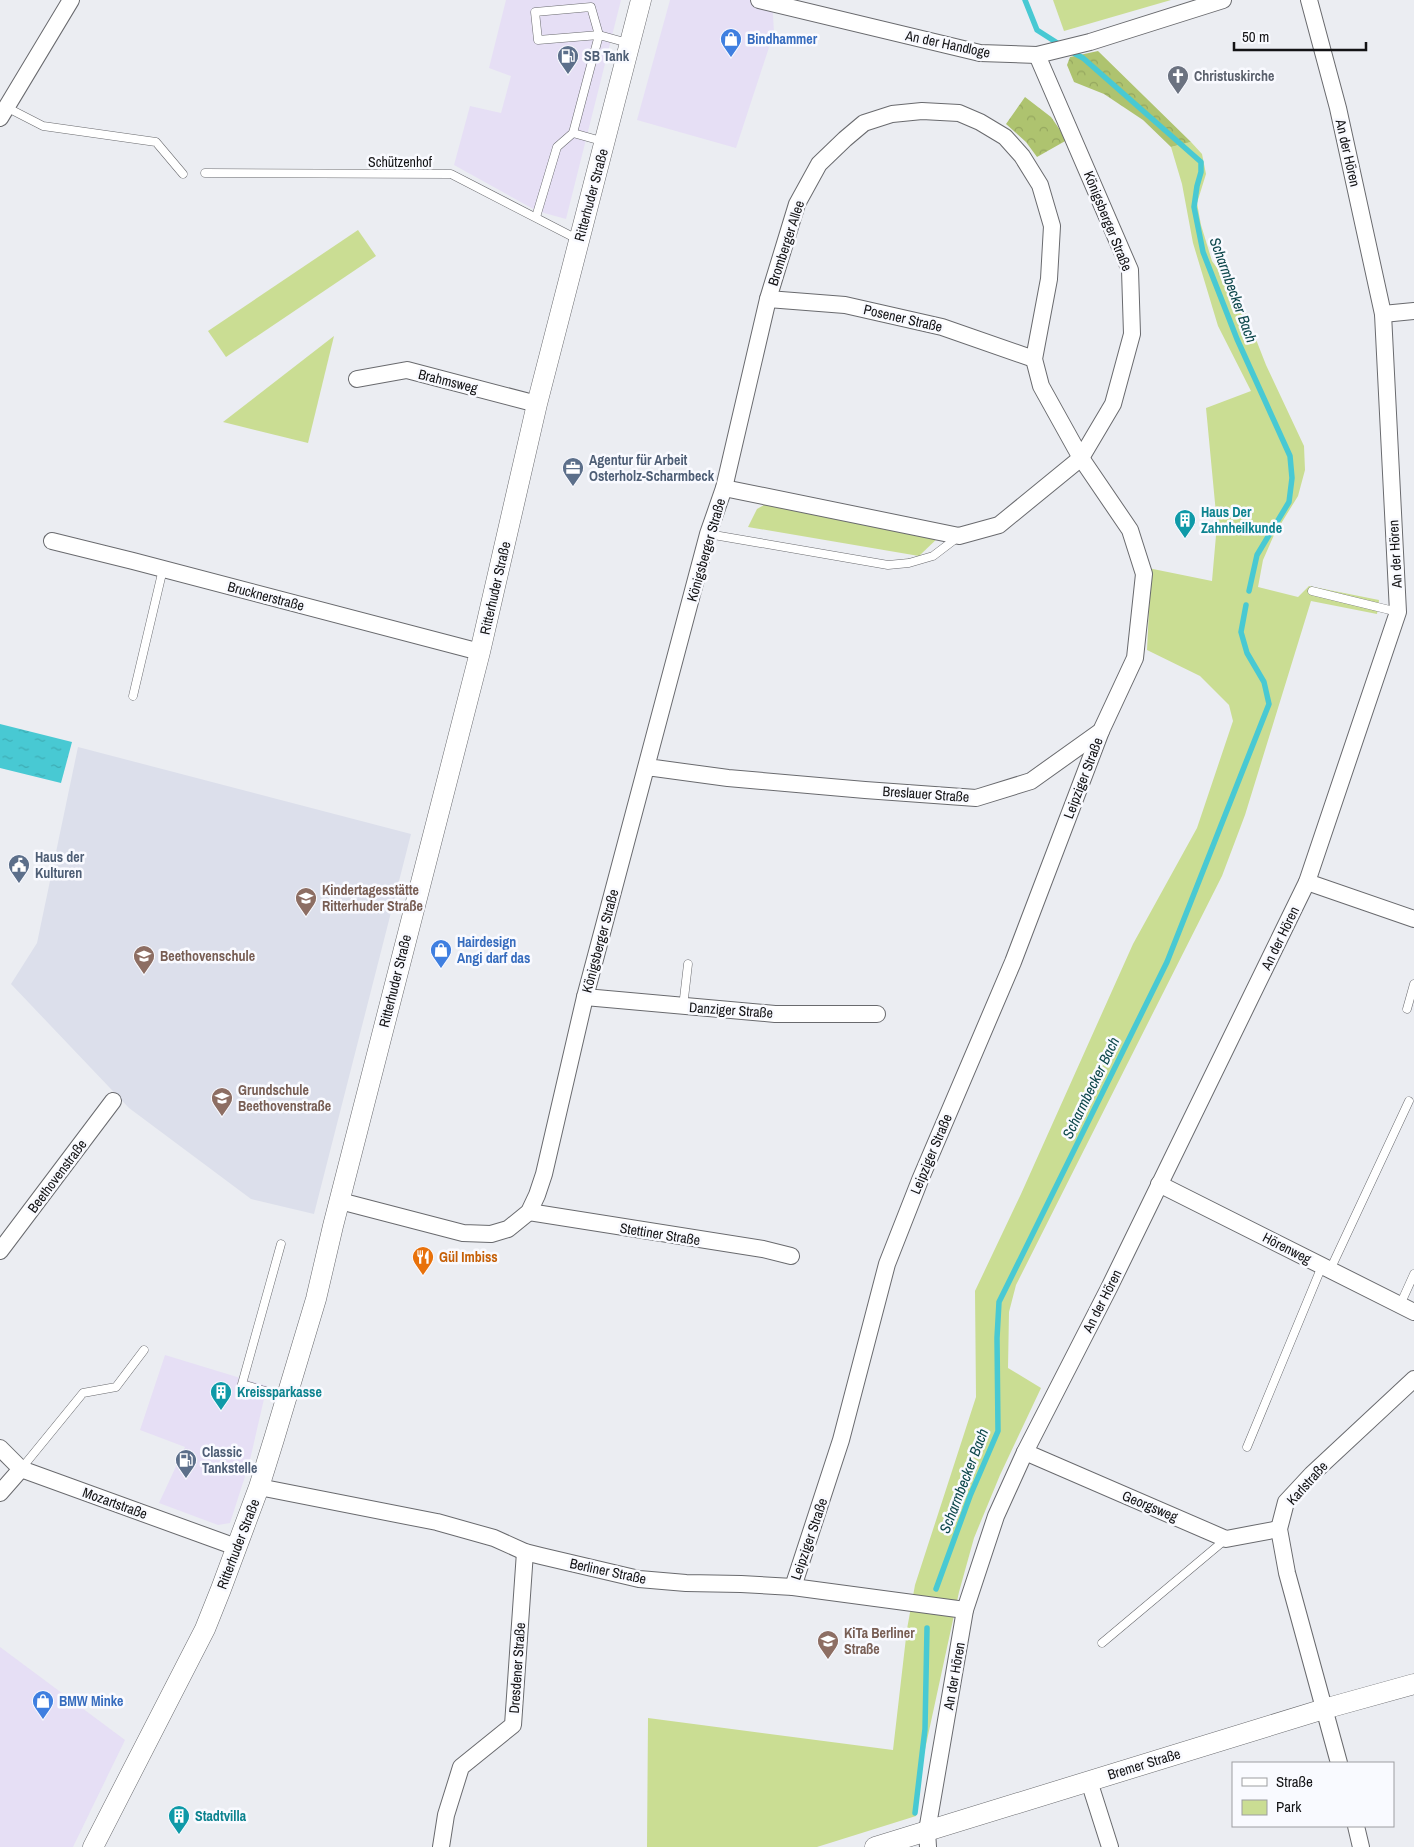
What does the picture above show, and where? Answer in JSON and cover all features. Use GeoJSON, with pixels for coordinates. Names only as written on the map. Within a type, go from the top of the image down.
{"type":"FeatureCollection","features":[{"type":"Feature","properties":{"kind":"street"},"geometry":{"type":"LineString","coordinates":[[3,112],[71,0]]}},
{"type":"Feature","properties":{"kind":"street","name":"Ritterhuder Straße"},"geometry":{"type":"LineString","coordinates":[[93,1847],[205,1629],[259,1487],[316,1299],[480,652],[537,404],[641,0]]}},
{"type":"Feature","properties":{"kind":"street","name":"An der Handloge"},"geometry":{"type":"LineString","coordinates":[[759,0],[980,53],[1044,54],[1090,42],[1223,0]]}},
{"type":"Feature","properties":{"kind":"street","name":"An der Hören"},"geometry":{"type":"LineString","coordinates":[[927,1839],[966,1610],[996,1516],[1025,1452],[1160,1184],[1307,882],[1406,612],[1383,314],[1338,108],[1309,0]]}},
{"type":"Feature","properties":{"kind":"street","name":"Königsberger Straße"},"geometry":{"type":"LineString","coordinates":[[340,1201],[464,1233],[491,1234],[508,1229],[529,1212],[544,1174],[585,997],[708,534],[724,488],[959,536],[999,525],[1081,458],[1113,404],[1132,334],[1130,270],[1044,54]]}},
{"type":"Feature","properties":{"kind":"street","name":"Bromberger Allee"},"geometry":{"type":"LineString","coordinates":[[724,488],[768,299],[797,204],[819,164],[864,123],[892,114],[922,111],[959,113],[980,122],[1005,137],[1022,156],[1040,184],[1052,226],[1049,279],[1034,359],[1041,386],[1081,458]]}},
{"type":"Feature","properties":{"kind":"street","name":"Posener Straße"},"geometry":{"type":"LineString","coordinates":[[768,299],[845,305],[934,325],[1034,359]]}},
{"type":"Feature","properties":{"kind":"street"},"geometry":{"type":"LineString","coordinates":[[1383,314],[1414,311]]}},
{"type":"Feature","properties":{"kind":"street","name":"Brahmsweg"},"geometry":{"type":"LineString","coordinates":[[357,379],[408,370],[537,404]]}},
{"type":"Feature","properties":{"kind":"street","name":"Breslauer Straße"},"geometry":{"type":"LineString","coordinates":[[647,767],[728,778],[976,798],[1031,781],[1101,731],[1135,658],[1144,574],[1130,530],[1081,458]]}},
{"type":"Feature","properties":{"kind":"street","name":"Brucknerstraße"},"geometry":{"type":"LineString","coordinates":[[52,541],[480,652]]}},
{"type":"Feature","properties":{"kind":"street","name":"Leipziger Straße"},"geometry":{"type":"LineString","coordinates":[[792,1587],[841,1440],[887,1264],[920,1180],[1013,962],[1101,731]]}},
{"type":"Feature","properties":{"kind":"street"},"geometry":{"type":"LineString","coordinates":[[1307,882],[1414,919]]}},
{"type":"Feature","properties":{"kind":"street","name":"Danziger Straße"},"geometry":{"type":"LineString","coordinates":[[585,997],[776,1014],[877,1014]]}},
{"type":"Feature","properties":{"kind":"street","name":"Beethovenstraße"},"geometry":{"type":"LineString","coordinates":[[0,1251],[113,1101]]}},
{"type":"Feature","properties":{"kind":"street","name":"Hörenweg"},"geometry":{"type":"LineString","coordinates":[[1160,1184],[1407,1308]]}},
{"type":"Feature","properties":{"kind":"street","name":"Stettiner Straße"},"geometry":{"type":"LineString","coordinates":[[529,1212],[763,1249],[791,1256]]}},
{"type":"Feature","properties":{"kind":"street","name":"Karlstraße"},"geometry":{"type":"LineString","coordinates":[[1338,1762],[1287,1573],[1279,1529],[1286,1502],[1312,1474],[1414,1379]]}},
{"type":"Feature","properties":{"kind":"street","name":"Mozartstraße"},"geometry":{"type":"LineString","coordinates":[[0,1448],[21,1469],[236,1547]]}},
{"type":"Feature","properties":{"kind":"street","name":"Georgsweg"},"geometry":{"type":"LineString","coordinates":[[1025,1452],[1226,1539]]}},
{"type":"Feature","properties":{"kind":"street"},"geometry":{"type":"LineString","coordinates":[[0,1493],[21,1469]]}},
{"type":"Feature","properties":{"kind":"street","name":"Berliner Straße"},"geometry":{"type":"LineString","coordinates":[[259,1487],[437,1522],[494,1538],[525,1552],[639,1579],[686,1583],[792,1587],[966,1610]]}},
{"type":"Feature","properties":{"kind":"street"},"geometry":{"type":"LineString","coordinates":[[1226,1539],[1279,1529]]}},
{"type":"Feature","properties":{"kind":"street","name":"Dresdener Straße"},"geometry":{"type":"LineString","coordinates":[[441,1847],[446,1815],[461,1767],[513,1725],[525,1552]]}},
{"type":"Feature","properties":{"kind":"street","name":"Bremer Straße"},"geometry":{"type":"LineString","coordinates":[[875,1847],[927,1839],[1089,1781],[1324,1709],[1414,1684]]}},
{"type":"Feature","properties":{"kind":"street"},"geometry":{"type":"LineString","coordinates":[[1089,1781],[1110,1847]]}},
{"type":"Feature","properties":{"kind":"street"},"geometry":{"type":"LineString","coordinates":[[1356,1827],[1361,1847]]}},
{"type":"Feature","properties":{"kind":"lane"},"geometry":{"type":"LineString","coordinates":[[536,217],[557,147],[573,133],[599,35],[590,7],[535,12],[538,40],[599,35],[630,43]]}},
{"type":"Feature","properties":{"kind":"lane"},"geometry":{"type":"LineString","coordinates":[[3,112],[43,126],[156,142],[183,174]]}},
{"type":"Feature","properties":{"kind":"lane"},"geometry":{"type":"LineString","coordinates":[[573,133],[604,142]]}},
{"type":"Feature","properties":{"kind":"lane","name":"Schützenhof"},"geometry":{"type":"LineString","coordinates":[[205,173],[451,174],[579,240]]}},
{"type":"Feature","properties":{"kind":"lane"},"geometry":{"type":"LineString","coordinates":[[708,534],[888,565],[909,564],[933,556],[959,536]]}},
{"type":"Feature","properties":{"kind":"lane"},"geometry":{"type":"LineString","coordinates":[[133,696],[163,569]]}},
{"type":"Feature","properties":{"kind":"lane"},"geometry":{"type":"LineString","coordinates":[[1312,591],[1406,612]]}},
{"type":"Feature","properties":{"kind":"lane"},"geometry":{"type":"LineString","coordinates":[[684,1007],[688,964]]}},
{"type":"Feature","properties":{"kind":"lane"},"geometry":{"type":"LineString","coordinates":[[1407,1009],[1414,984]]}},
{"type":"Feature","properties":{"kind":"lane"},"geometry":{"type":"LineString","coordinates":[[1247,1447],[1326,1268],[1409,1101]]}},
{"type":"Feature","properties":{"kind":"lane"},"geometry":{"type":"LineString","coordinates":[[281,1244],[242,1384],[286,1398]]}},
{"type":"Feature","properties":{"kind":"lane"},"geometry":{"type":"LineString","coordinates":[[1407,1308],[1414,1274]]}},
{"type":"Feature","properties":{"kind":"lane"},"geometry":{"type":"LineString","coordinates":[[21,1469],[83,1393],[116,1387],[144,1350]]}},
{"type":"Feature","properties":{"kind":"lane"},"geometry":{"type":"LineString","coordinates":[[1102,1643],[1226,1539]]}},
{"type":"Feature","properties":{"kind":"shaded area"},"geometry":{"type":"Polygon","coordinates":[[[506,0],[621,0],[566,219],[537,211],[454,165],[470,106],[501,113],[511,76],[489,68],[506,0]]]}},
{"type":"Feature","properties":{"kind":"shaded area"},"geometry":{"type":"Polygon","coordinates":[[[670,0],[772,0],[774,32],[736,148],[637,120],[670,0]]]}},
{"type":"Feature","properties":{"kind":"shaded area","name":"Beethovenschule"},"geometry":{"type":"Polygon","coordinates":[[[78,747],[411,834],[314,1214],[251,1199],[129,1108],[11,984],[37,943],[78,747]]]}},
{"type":"Feature","properties":{"kind":"shaded area"},"geometry":{"type":"Polygon","coordinates":[[[165,1355],[267,1386],[249,1464],[230,1523],[218,1525],[159,1503],[185,1447],[140,1430],[165,1355]]]}},
{"type":"Feature","properties":{"kind":"shaded area"},"geometry":{"type":"Polygon","coordinates":[[[0,1647],[125,1740],[73,1847],[0,1847],[0,1647]]]}},
{"type":"Feature","properties":{"kind":"green space"},"geometry":{"type":"Polygon","coordinates":[[[1053,0],[1171,0],[1064,31],[1053,0]]]}},
{"type":"Feature","properties":{"kind":"green space"},"geometry":{"type":"Polygon","coordinates":[[[1098,51],[1191,142],[1171,147],[1143,120],[1104,94],[1074,82],[1067,65],[1070,57],[1098,51]]]}},
{"type":"Feature","properties":{"kind":"green space"},"geometry":{"type":"Polygon","coordinates":[[[1025,97],[1051,117],[1067,140],[1037,157],[1026,142],[1006,124],[1025,97]]]}},
{"type":"Feature","properties":{"kind":"green space"},"geometry":{"type":"Polygon","coordinates":[[[1191,142],[1202,154],[1206,174],[1197,203],[1201,225],[1212,261],[1241,301],[1266,365],[1304,446],[1305,470],[1298,496],[1274,535],[1263,560],[1258,587],[1298,597],[1309,586],[1379,600],[1377,614],[1311,601],[1245,815],[1222,876],[1016,1285],[1009,1312],[1008,1368],[1041,1388],[1000,1475],[974,1538],[959,1592],[924,1754],[916,1816],[817,1847],[647,1847],[648,1718],[893,1750],[907,1629],[915,1585],[976,1397],[975,1291],[1021,1194],[1133,944],[1197,828],[1233,721],[1229,705],[1200,676],[1147,650],[1150,588],[1148,568],[1212,581],[1217,524],[1206,408],[1251,391],[1218,326],[1193,243],[1182,184],[1171,147],[1191,142]]]}},
{"type":"Feature","properties":{"kind":"green space"},"geometry":{"type":"Polygon","coordinates":[[[358,230],[376,256],[226,357],[208,331],[358,230]]]}},
{"type":"Feature","properties":{"kind":"green space"},"geometry":{"type":"Polygon","coordinates":[[[334,336],[308,443],[223,422],[334,336]]]}},
{"type":"Feature","properties":{"kind":"green space"},"geometry":{"type":"Polygon","coordinates":[[[769,502],[941,535],[919,556],[748,527],[757,509],[769,502]]]}},
{"type":"Feature","properties":{"kind":"water"},"geometry":{"type":"Polygon","coordinates":[[[0,724],[72,742],[61,783],[0,768],[0,724]]]}},
{"type":"Feature","properties":{"kind":"waterway","name":"Scharmbecker Bach"},"geometry":{"type":"LineString","coordinates":[[1025,0],[1037,30],[1062,46]]}},
{"type":"Feature","properties":{"kind":"waterway","name":"Scharmbecker Bach"},"geometry":{"type":"LineString","coordinates":[[1070,51],[1083,58],[1201,162],[1201,172],[1194,207],[1203,252],[1237,339],[1290,456],[1292,478],[1289,502],[1257,555],[1249,591]]}},
{"type":"Feature","properties":{"kind":"waterway","name":"Scharmbecker Bach"},"geometry":{"type":"LineString","coordinates":[[936,1589],[970,1496],[998,1431],[997,1338],[999,1302],[1167,962],[1269,704],[1264,682],[1247,653],[1241,632],[1246,605]]}},
{"type":"Feature","properties":{"kind":"waterway","name":"Scharmbecker Bach"},"geometry":{"type":"LineString","coordinates":[[915,1813],[925,1729],[927,1628]]}},
{"type":"Feature","properties":{"kind":"place","name":"Bindhammer"},"geometry":{"type":"Point","coordinates":[731,58]}},
{"type":"Feature","properties":{"kind":"place","name":"SB Tank"},"geometry":{"type":"Point","coordinates":[568,75]}},
{"type":"Feature","properties":{"kind":"place","name":"Christuskirche"},"geometry":{"type":"Point","coordinates":[1178,95]}},
{"type":"Feature","properties":{"kind":"place","name":"Agentur für Arbeit Osterholz-Scharmbeck"},"geometry":{"type":"Point","coordinates":[573,487]}},
{"type":"Feature","properties":{"kind":"place","name":"Haus Der Zahnheilkunde"},"geometry":{"type":"Point","coordinates":[1185,539]}},
{"type":"Feature","properties":{"kind":"place","name":"Haus der Kulturen"},"geometry":{"type":"Point","coordinates":[19,884]}},
{"type":"Feature","properties":{"kind":"place","name":"Kindertagesstätte Ritterhuder Straße"},"geometry":{"type":"Point","coordinates":[306,917]}},
{"type":"Feature","properties":{"kind":"place","name":"Hairdesign Angi darf das"},"geometry":{"type":"Point","coordinates":[441,969]}},
{"type":"Feature","properties":{"kind":"place","name":"Beethovenschule"},"geometry":{"type":"Point","coordinates":[144,975]}},
{"type":"Feature","properties":{"kind":"place","name":"Grundschule Beethovenstraße"},"geometry":{"type":"Point","coordinates":[222,1117]}},
{"type":"Feature","properties":{"kind":"place","name":"Gül Imbiss"},"geometry":{"type":"Point","coordinates":[423,1276]}},
{"type":"Feature","properties":{"kind":"place","name":"Kreissparkasse"},"geometry":{"type":"Point","coordinates":[221,1411]}},
{"type":"Feature","properties":{"kind":"place","name":"Classic Tankstelle"},"geometry":{"type":"Point","coordinates":[186,1479]}},
{"type":"Feature","properties":{"kind":"place","name":"KiTa Berliner Straße"},"geometry":{"type":"Point","coordinates":[828,1660]}},
{"type":"Feature","properties":{"kind":"place","name":"BMW Minke"},"geometry":{"type":"Point","coordinates":[43,1720]}},
{"type":"Feature","properties":{"kind":"place","name":"Stadtvilla"},"geometry":{"type":"Point","coordinates":[179,1835]}}]}
